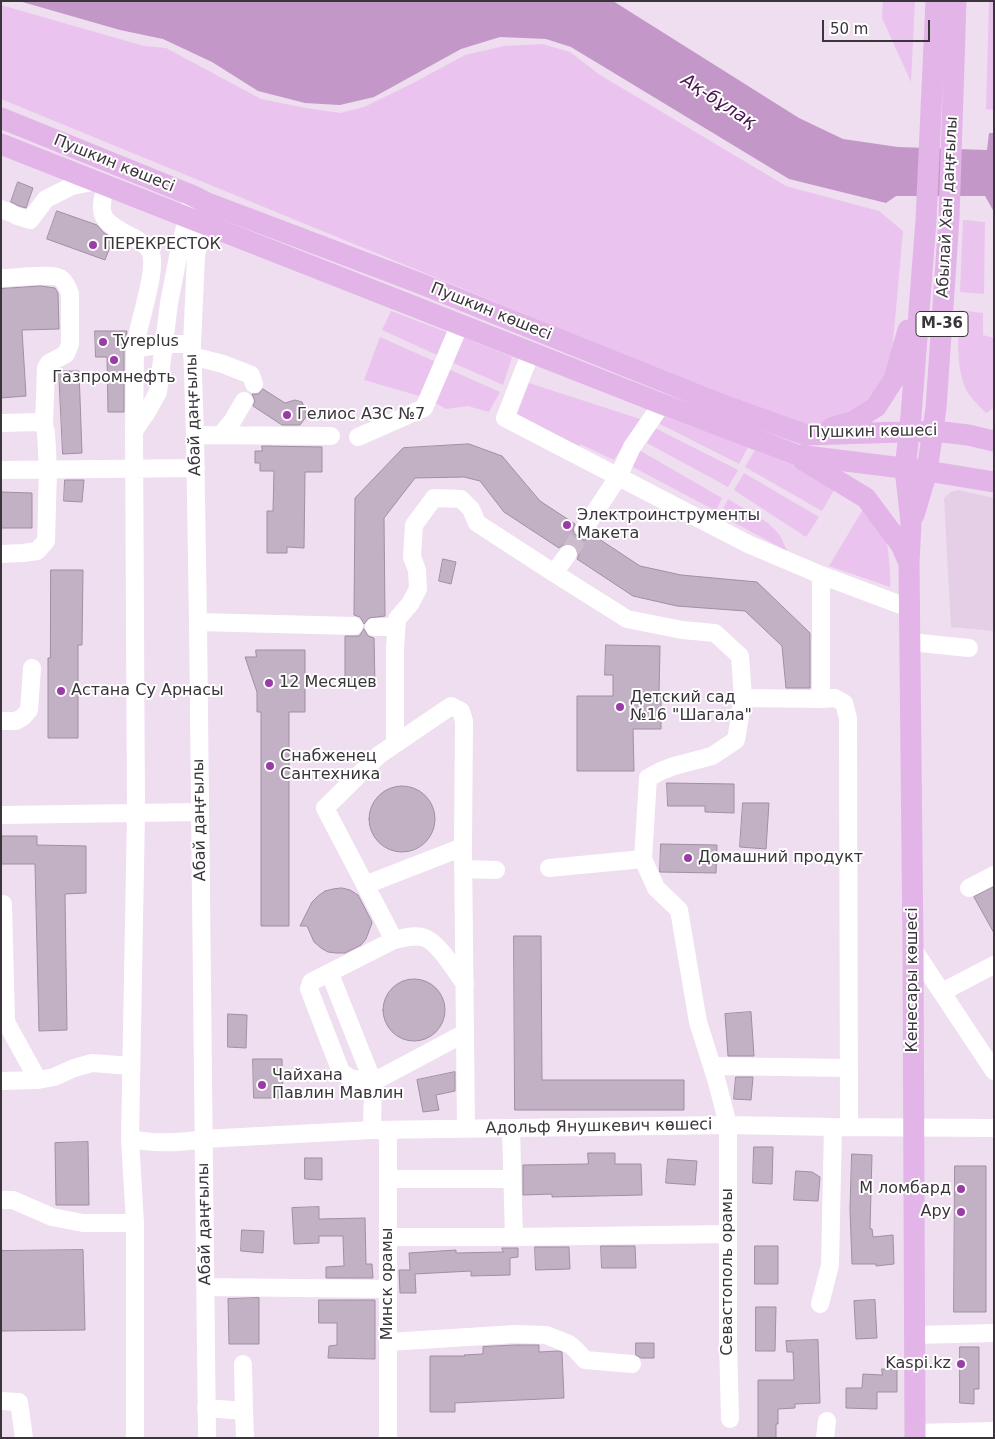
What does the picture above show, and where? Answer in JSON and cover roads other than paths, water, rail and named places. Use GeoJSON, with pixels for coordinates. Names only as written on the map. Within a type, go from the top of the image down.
{"type":"FeatureCollection","features":[{"type":"Feature","properties":{"kind":"main road","name":"Абылай Хан даңғылы"},"geometry":{"type":"LineString","coordinates":[[928,471],[934,431],[949,218],[936,1]]}},
{"type":"Feature","properties":{"kind":"main road","name":"Абылай Хан даңғылы"},"geometry":{"type":"LineString","coordinates":[[905,469],[926,220],[956,1]]}},
{"type":"Feature","properties":{"kind":"main road","name":"Пушкин көшесі"},"geometry":{"type":"LineString","coordinates":[[1,118],[197,209],[460,324],[797,456],[928,471],[994,482]]}},
{"type":"Feature","properties":{"kind":"main road","name":"Пушкин көшесі"},"geometry":{"type":"LineString","coordinates":[[1,144],[102,183],[197,209],[420,283],[720,404],[806,435],[934,431],[968,434],[994,441]]}},
{"type":"Feature","properties":{"kind":"main road"},"geometry":{"type":"LineString","coordinates":[[806,435],[854,421],[876,407],[894,379],[920,291]]}},
{"type":"Feature","properties":{"kind":"main road"},"geometry":{"type":"LineString","coordinates":[[797,456],[866,498],[901,545],[909,563]]}},
{"type":"Feature","properties":{"kind":"main road","name":"Кенесары көшесі"},"geometry":{"type":"LineString","coordinates":[[905,469],[912,522],[909,563],[909,608],[915,1335],[925,1435]]}},
{"type":"Feature","properties":{"kind":"main road","name":"Кенесары көшесі"},"geometry":{"type":"LineString","coordinates":[[912,522],[928,471]]}},
{"type":"Feature","properties":{"kind":"street"},"geometry":{"type":"LineString","coordinates":[[10,213],[30,220],[46,199],[72,186],[102,183],[101,209],[103,217],[108,224],[144,244],[150,250],[153,258],[152,272],[136,336],[135,348],[136,813],[130,1139],[135,1222],[135,1438]]}},
{"type":"Feature","properties":{"kind":"street"},"geometry":{"type":"LineString","coordinates":[[134,431],[158,392],[169,304],[179,252],[197,209]]}},
{"type":"Feature","properties":{"kind":"street","name":"Абай даңғылы"},"geometry":{"type":"LineString","coordinates":[[197,209],[192,350],[196,468],[207,1438]]}},
{"type":"Feature","properties":{"kind":"street"},"geometry":{"type":"LineString","coordinates":[[1,278],[53,276],[62,278],[70,294],[70,344],[66,354],[49,363],[46,368],[44,425],[48,470],[46,541],[37,551],[1,554]]}},
{"type":"Feature","properties":{"kind":"street"},"geometry":{"type":"LineString","coordinates":[[358,437],[424,408],[460,324]]}},
{"type":"Feature","properties":{"kind":"street"},"geometry":{"type":"LineString","coordinates":[[135,348],[164,344],[192,350],[251,375],[254,384]]}},
{"type":"Feature","properties":{"kind":"street"},"geometry":{"type":"LineString","coordinates":[[531,352],[505,418],[748,544],[821,575],[909,608]]}},
{"type":"Feature","properties":{"kind":"street"},"geometry":{"type":"LineString","coordinates":[[221,435],[233,420],[244,401]]}},
{"type":"Feature","properties":{"kind":"street"},"geometry":{"type":"LineString","coordinates":[[584,530],[618,477],[632,447],[662,404]]}},
{"type":"Feature","properties":{"kind":"street"},"geometry":{"type":"LineString","coordinates":[[1,423],[38,422],[44,425]]}},
{"type":"Feature","properties":{"kind":"street"},"geometry":{"type":"LineString","coordinates":[[195,435],[331,436]]}},
{"type":"Feature","properties":{"kind":"street"},"geometry":{"type":"LineString","coordinates":[[1,470],[196,468]]}},
{"type":"Feature","properties":{"kind":"street"},"geometry":{"type":"LineString","coordinates":[[395,744],[397,619],[410,604],[418,589],[417,570],[412,557],[414,525],[434,498],[460,499],[471,509],[477,523],[627,619],[682,630],[715,633],[740,656],[742,698],[736,740],[712,756],[674,766],[648,778],[643,859],[549,868]]}},
{"type":"Feature","properties":{"kind":"street"},"geometry":{"type":"LineString","coordinates":[[554,574],[568,554]]}},
{"type":"Feature","properties":{"kind":"street"},"geometry":{"type":"LineString","coordinates":[[821,575],[821,699]]}},
{"type":"Feature","properties":{"kind":"street"},"geometry":{"type":"LineString","coordinates":[[198,622],[354,626]]}},
{"type":"Feature","properties":{"kind":"street"},"geometry":{"type":"LineString","coordinates":[[374,627],[396,627]]}},
{"type":"Feature","properties":{"kind":"street"},"geometry":{"type":"LineString","coordinates":[[910,642],[969,648]]}},
{"type":"Feature","properties":{"kind":"street"},"geometry":{"type":"LineString","coordinates":[[1,721],[16,721],[24,717],[29,710],[32,668]]}},
{"type":"Feature","properties":{"kind":"street"},"geometry":{"type":"LineString","coordinates":[[742,698],[835,698],[844,702],[848,718],[849,1068],[841,1127],[830,1264],[820,1304]]}},
{"type":"Feature","properties":{"kind":"street"},"geometry":{"type":"LineString","coordinates":[[394,940],[325,808],[379,755],[451,706],[461,711],[464,721],[463,869],[466,1129]]}},
{"type":"Feature","properties":{"kind":"street"},"geometry":{"type":"LineString","coordinates":[[1,815],[200,812]]}},
{"type":"Feature","properties":{"kind":"street"},"geometry":{"type":"LineString","coordinates":[[365,886],[463,847]]}},
{"type":"Feature","properties":{"kind":"street","name":"Севастополь орамы"},"geometry":{"type":"LineString","coordinates":[[643,859],[656,888],[679,910],[698,1022],[728,1125],[730,1419]]}},
{"type":"Feature","properties":{"kind":"street"},"geometry":{"type":"LineString","coordinates":[[463,869],[496,870]]}},
{"type":"Feature","properties":{"kind":"street"},"geometry":{"type":"LineString","coordinates":[[969,888],[994,875]]}},
{"type":"Feature","properties":{"kind":"street"},"geometry":{"type":"LineString","coordinates":[[1,904],[3,904],[4,1022],[38,1080]]}},
{"type":"Feature","properties":{"kind":"street"},"geometry":{"type":"LineString","coordinates":[[464,984],[437,947],[425,938],[412,936],[394,940],[311,982],[309,989],[341,1072],[350,1078],[373,1082],[465,1033]]}},
{"type":"Feature","properties":{"kind":"street"},"geometry":{"type":"LineString","coordinates":[[913,950],[994,1071]]}},
{"type":"Feature","properties":{"kind":"street"},"geometry":{"type":"LineString","coordinates":[[942,992],[994,965]]}},
{"type":"Feature","properties":{"kind":"street"},"geometry":{"type":"LineString","coordinates":[[330,974],[373,1082]]}},
{"type":"Feature","properties":{"kind":"street"},"geometry":{"type":"LineString","coordinates":[[1,1082],[54,1077],[74,1068],[92,1063],[131,1066]]}},
{"type":"Feature","properties":{"kind":"street"},"geometry":{"type":"LineString","coordinates":[[712,1066],[849,1068]]}},
{"type":"Feature","properties":{"kind":"street","name":"Минск орамы"},"geometry":{"type":"LineString","coordinates":[[373,1082],[388,1179],[388,1438]]}},
{"type":"Feature","properties":{"kind":"street","name":"Адольф Янушкевич көшесі"},"geometry":{"type":"LineString","coordinates":[[130,1139],[152,1143],[380,1130],[728,1125],[994,1128]]}},
{"type":"Feature","properties":{"kind":"street"},"geometry":{"type":"LineString","coordinates":[[511,1129],[514,1237]]}},
{"type":"Feature","properties":{"kind":"street"},"geometry":{"type":"LineString","coordinates":[[388,1179],[512,1179]]}},
{"type":"Feature","properties":{"kind":"street"},"geometry":{"type":"LineString","coordinates":[[1,1200],[13,1200],[52,1217],[83,1222],[135,1222]]}},
{"type":"Feature","properties":{"kind":"street"},"geometry":{"type":"LineString","coordinates":[[389,1237],[728,1234]]}},
{"type":"Feature","properties":{"kind":"street"},"geometry":{"type":"LineString","coordinates":[[206,1287],[388,1289]]}},
{"type":"Feature","properties":{"kind":"street"},"geometry":{"type":"LineString","coordinates":[[915,1335],[994,1333]]}},
{"type":"Feature","properties":{"kind":"street"},"geometry":{"type":"LineString","coordinates":[[389,1342],[515,1334],[546,1335],[569,1344],[585,1360],[632,1364]]}},
{"type":"Feature","properties":{"kind":"street"},"geometry":{"type":"LineString","coordinates":[[243,1364],[245,1438]]}},
{"type":"Feature","properties":{"kind":"street"},"geometry":{"type":"LineString","coordinates":[[1,1402],[19,1402],[24,1438]]}},
{"type":"Feature","properties":{"kind":"street"},"geometry":{"type":"LineString","coordinates":[[206,1408],[244,1411]]}},
{"type":"Feature","properties":{"kind":"street"},"geometry":{"type":"LineString","coordinates":[[925,1435],[994,1431]]}},
{"type":"Feature","properties":{"kind":"water","name":"Ақ-бұлақ"},"geometry":{"type":"Polygon","coordinates":[[[19,1],[613,1],[799,118],[843,139],[898,147],[987,150],[989,133],[994,133],[994,212],[985,196],[896,196],[886,203],[789,179],[571,47],[546,39],[500,37],[461,49],[374,97],[340,105],[305,103],[258,91],[212,62],[163,39],[120,30],[19,1]]]}},
{"type":"Feature","properties":{"kind":"tunnel"},"geometry":{"type":"LineString","coordinates":[[568,554],[584,529]]}},
{"type":"Feature","properties":{"kind":"place","name":"ПЕРЕКРЕСТОК"},"geometry":{"type":"Point","coordinates":[93,245]}},
{"type":"Feature","properties":{"kind":"place","name":"Tyreplus"},"geometry":{"type":"Point","coordinates":[103,342]}},
{"type":"Feature","properties":{"kind":"place","name":"Газпромнефть"},"geometry":{"type":"Point","coordinates":[114,360]}},
{"type":"Feature","properties":{"kind":"place","name":"Гелиос АЗС №7"},"geometry":{"type":"Point","coordinates":[287,415]}},
{"type":"Feature","properties":{"kind":"place","name":"Электроинструменты Макета"},"geometry":{"type":"Point","coordinates":[567,525]}},
{"type":"Feature","properties":{"kind":"place","name":"12 Месяцев"},"geometry":{"type":"Point","coordinates":[269,683]}},
{"type":"Feature","properties":{"kind":"place","name":"Астана Су Арнасы"},"geometry":{"type":"Point","coordinates":[61,691]}},
{"type":"Feature","properties":{"kind":"place","name":"Детский сад №16 \"Шагала\""},"geometry":{"type":"Point","coordinates":[620,707]}},
{"type":"Feature","properties":{"kind":"place","name":"Снабженец Сантехника"},"geometry":{"type":"Point","coordinates":[270,766]}},
{"type":"Feature","properties":{"kind":"place","name":"Домашний продукт"},"geometry":{"type":"Point","coordinates":[688,858]}},
{"type":"Feature","properties":{"kind":"place","name":"Чайхана Павлин Мавлин"},"geometry":{"type":"Point","coordinates":[262,1085]}},
{"type":"Feature","properties":{"kind":"place","name":"М ломбард"},"geometry":{"type":"Point","coordinates":[961,1189]}},
{"type":"Feature","properties":{"kind":"place","name":"Ару"},"geometry":{"type":"Point","coordinates":[961,1212]}},
{"type":"Feature","properties":{"kind":"place","name":"Kaspi.kz"},"geometry":{"type":"Point","coordinates":[961,1364]}}]}
